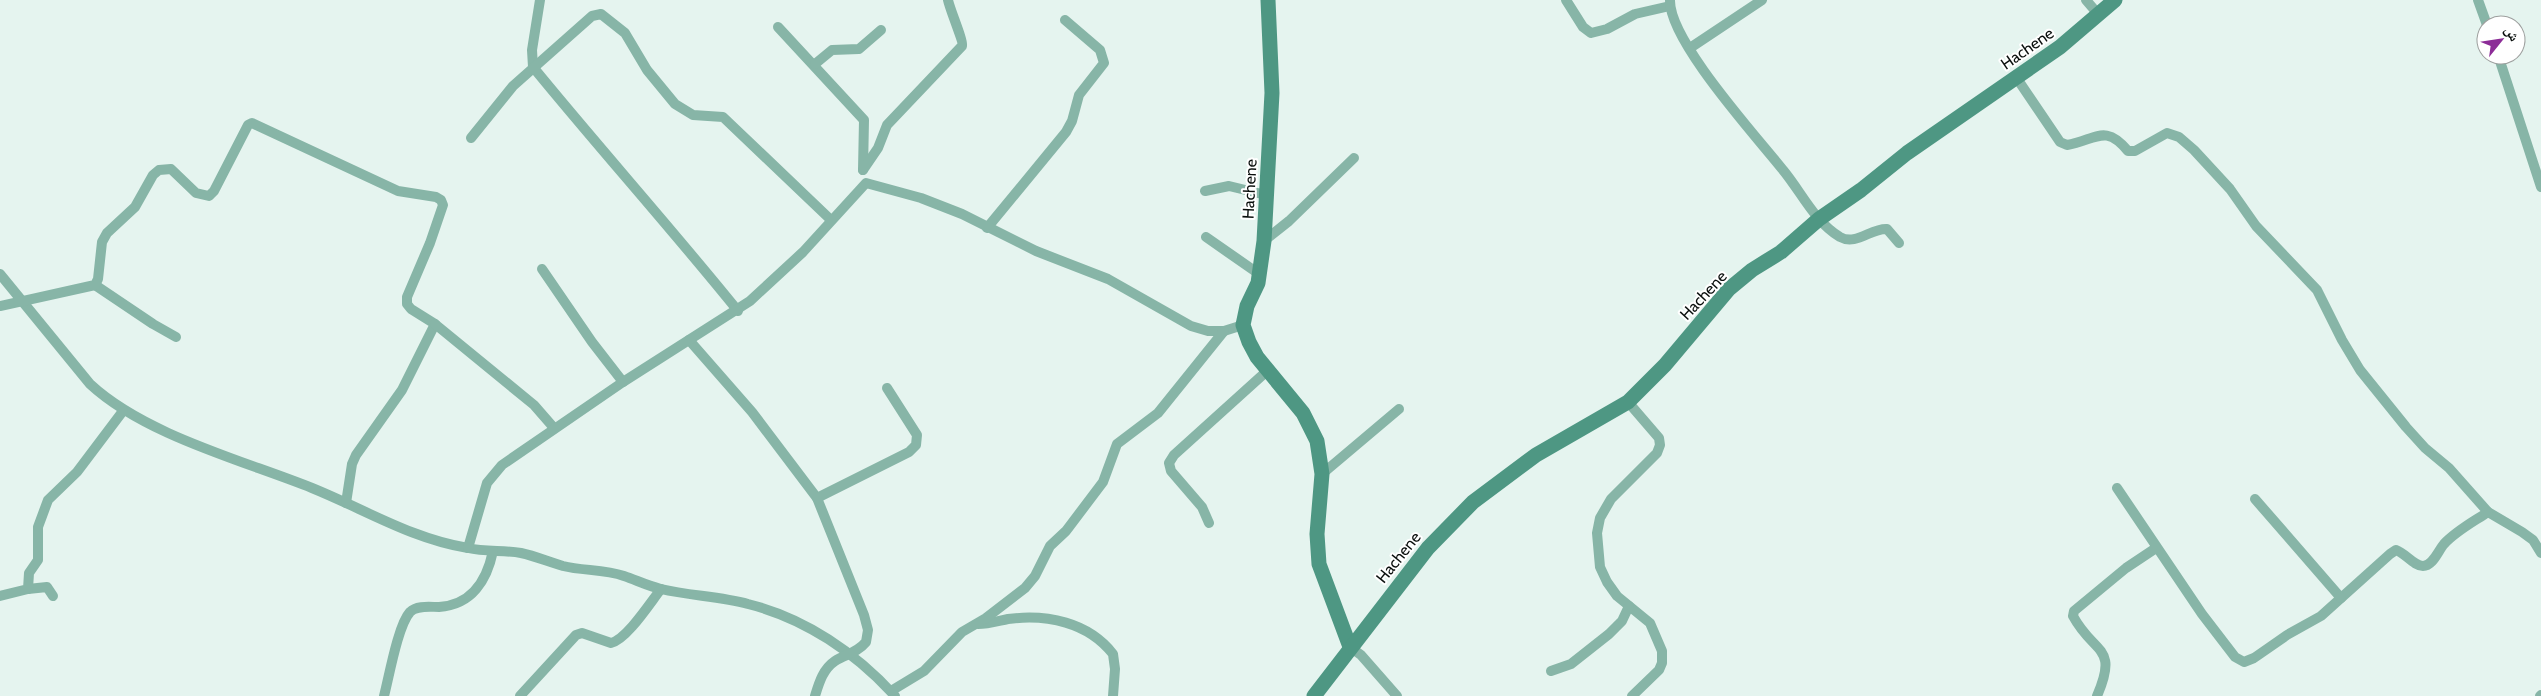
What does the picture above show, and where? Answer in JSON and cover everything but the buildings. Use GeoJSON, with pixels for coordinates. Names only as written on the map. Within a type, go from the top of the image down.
{"type":"FeatureCollection","features":[{"type":"Feature","properties":{"kind":"street"},"geometry":{"type":"LineString","coordinates":[[540,0],[532,50],[533,67],[621,173],[662,218],[738,311]]}},
{"type":"Feature","properties":{"kind":"street"},"geometry":{"type":"LineString","coordinates":[[862,170],[878,148],[884,129],[962,46],[963,40],[954,23],[948,0]]}},
{"type":"Feature","properties":{"kind":"street","name":"Hachene"},"geometry":{"type":"LineString","coordinates":[[1243,325],[1259,274],[1264,242],[1272,93],[1268,0]]}},
{"type":"Feature","properties":{"kind":"street"},"geometry":{"type":"LineString","coordinates":[[1566,0],[1584,28],[1591,32],[1607,29],[1635,14],[1670,3],[1676,26],[1721,94],[1784,171],[1819,219],[1840,237],[1849,240],[1862,237],[1880,229],[1887,229],[1899,243]]}},
{"type":"Feature","properties":{"kind":"street"},"geometry":{"type":"LineString","coordinates":[[1690,48],[1762,0]]}},
{"type":"Feature","properties":{"kind":"street"},"geometry":{"type":"LineString","coordinates":[[2086,0],[2098,14]]}},
{"type":"Feature","properties":{"kind":"street","name":"Hachene"},"geometry":{"type":"LineString","coordinates":[[1314,696],[1428,548],[1473,502],[1536,455],[1628,402],[1665,365],[1729,289],[1752,270],[1781,252],[1819,219],[2060,47],[2115,0]]}},
{"type":"Feature","properties":{"kind":"street"},"geometry":{"type":"LineString","coordinates":[[2478,0],[2483,15]]}},
{"type":"Feature","properties":{"kind":"street"},"geometry":{"type":"LineString","coordinates":[[472,138],[514,86],[533,67],[592,16],[601,14],[624,33],[647,70],[681,109],[693,115],[723,118],[831,220]]}},
{"type":"Feature","properties":{"kind":"street"},"geometry":{"type":"LineString","coordinates":[[987,228],[1066,132],[1072,121],[1080,95],[1104,63],[1100,50],[1065,20]]}},
{"type":"Feature","properties":{"kind":"street"},"geometry":{"type":"LineString","coordinates":[[778,27],[864,120],[862,170],[866,182]]}},
{"type":"Feature","properties":{"kind":"street"},"geometry":{"type":"LineString","coordinates":[[814,64],[832,50],[859,49],[881,30]]}},
{"type":"Feature","properties":{"kind":"street"},"geometry":{"type":"LineString","coordinates":[[2501,65],[2541,187]]}},
{"type":"Feature","properties":{"kind":"street"},"geometry":{"type":"LineString","coordinates":[[2016,77],[2060,142],[2067,145],[2107,134],[2118,139],[2128,151],[2136,151],[2167,133],[2179,137],[2230,189],[2256,226],[2317,290],[2342,340],[2360,370],[2406,427],[2425,448],[2449,468],[2488,512],[2528,536],[2541,553]]}},
{"type":"Feature","properties":{"kind":"street"},"geometry":{"type":"LineString","coordinates":[[96,285],[102,242],[107,233],[135,207],[153,175],[159,170],[171,169],[196,193],[209,196],[214,191],[248,125],[252,122],[398,191],[436,197],[441,200],[443,205],[407,297],[407,304],[411,309],[436,324],[534,405],[554,428]]}},
{"type":"Feature","properties":{"kind":"street"},"geometry":{"type":"LineString","coordinates":[[1264,242],[1289,222],[1354,158]]}},
{"type":"Feature","properties":{"kind":"street"},"geometry":{"type":"LineString","coordinates":[[866,182],[942,206],[987,228],[1108,279],[1191,326],[1208,331],[1224,331],[1243,325],[1249,342],[1267,371],[1308,422],[1320,451],[1322,474],[1317,534],[1319,564],[1350,647],[1361,655],[1397,696]]}},
{"type":"Feature","properties":{"kind":"street"},"geometry":{"type":"LineString","coordinates":[[468,548],[487,482],[512,455],[688,340],[738,311],[782,273],[866,182]]}},
{"type":"Feature","properties":{"kind":"street"},"geometry":{"type":"LineString","coordinates":[[1205,191],[1229,186],[1266,196]]}},
{"type":"Feature","properties":{"kind":"street"},"geometry":{"type":"LineString","coordinates":[[1206,237],[1259,274]]}},
{"type":"Feature","properties":{"kind":"street"},"geometry":{"type":"LineString","coordinates":[[542,268],[592,342],[623,382]]}},
{"type":"Feature","properties":{"kind":"street"},"geometry":{"type":"LineString","coordinates":[[0,274],[74,367],[104,398],[123,411],[159,428],[346,503],[398,528],[429,539],[468,548],[520,553],[564,566],[624,576],[661,589],[746,603],[772,611],[820,633],[850,656],[893,694],[924,671],[962,632],[986,618],[1031,581],[1050,546],[1066,531],[1103,482],[1117,444],[1158,413],[1224,331]]}},
{"type":"Feature","properties":{"kind":"street"},"geometry":{"type":"LineString","coordinates":[[0,306],[96,285],[176,337]]}},
{"type":"Feature","properties":{"kind":"street"},"geometry":{"type":"LineString","coordinates":[[346,503],[352,464],[356,456],[402,390],[436,324]]}},
{"type":"Feature","properties":{"kind":"street"},"geometry":{"type":"LineString","coordinates":[[688,340],[752,412],[817,498],[868,630],[866,642],[850,656],[835,661],[828,668],[817,685],[816,695]]}},
{"type":"Feature","properties":{"kind":"street"},"geometry":{"type":"LineString","coordinates":[[1209,523],[1202,507],[1171,471],[1169,463],[1174,455],[1267,371]]}},
{"type":"Feature","properties":{"kind":"street"},"geometry":{"type":"LineString","coordinates":[[817,498],[909,452],[916,445],[917,435],[887,388]]}},
{"type":"Feature","properties":{"kind":"street"},"geometry":{"type":"LineString","coordinates":[[1628,402],[1658,438],[1660,445],[1657,453],[1611,499],[1600,518],[1597,533],[1600,567],[1616,596],[1650,623],[1659,640],[1662,657],[1659,670],[1632,696]]}},
{"type":"Feature","properties":{"kind":"street"},"geometry":{"type":"LineString","coordinates":[[1322,474],[1399,409]]}},
{"type":"Feature","properties":{"kind":"street"},"geometry":{"type":"LineString","coordinates":[[28,590],[29,573],[38,560],[38,527],[48,500],[54,492],[77,472],[123,411]]}},
{"type":"Feature","properties":{"kind":"street"},"geometry":{"type":"LineString","coordinates":[[2118,488],[2156,548],[2235,657],[2244,662],[2254,658],[2286,635],[2321,616],[2396,550],[2403,552],[2420,566],[2425,566],[2432,562],[2443,545],[2453,536],[2488,512]]}},
{"type":"Feature","properties":{"kind":"street"},"geometry":{"type":"LineString","coordinates":[[2254,499],[2341,598]]}},
{"type":"Feature","properties":{"kind":"street"},"geometry":{"type":"LineString","coordinates":[[2097,696],[2106,676],[2107,661],[2101,651],[2079,628],[2073,616],[2074,610],[2126,568],[2156,548]]}},
{"type":"Feature","properties":{"kind":"street"},"geometry":{"type":"LineString","coordinates":[[384,696],[393,659],[408,615],[419,608],[451,605],[468,596],[486,576],[493,551]]}},
{"type":"Feature","properties":{"kind":"street"},"geometry":{"type":"LineString","coordinates":[[0,596],[47,587],[53,596]]}},
{"type":"Feature","properties":{"kind":"street"},"geometry":{"type":"LineString","coordinates":[[520,696],[576,635],[582,633],[611,643],[615,642],[661,589]]}},
{"type":"Feature","properties":{"kind":"street"},"geometry":{"type":"LineString","coordinates":[[1551,671],[1571,664],[1609,634],[1622,621],[1629,606]]}},
{"type":"Feature","properties":{"kind":"street"},"geometry":{"type":"LineString","coordinates":[[974,624],[1010,619],[1064,620],[1085,630],[1113,654],[1116,669],[1112,696]]}}]}
